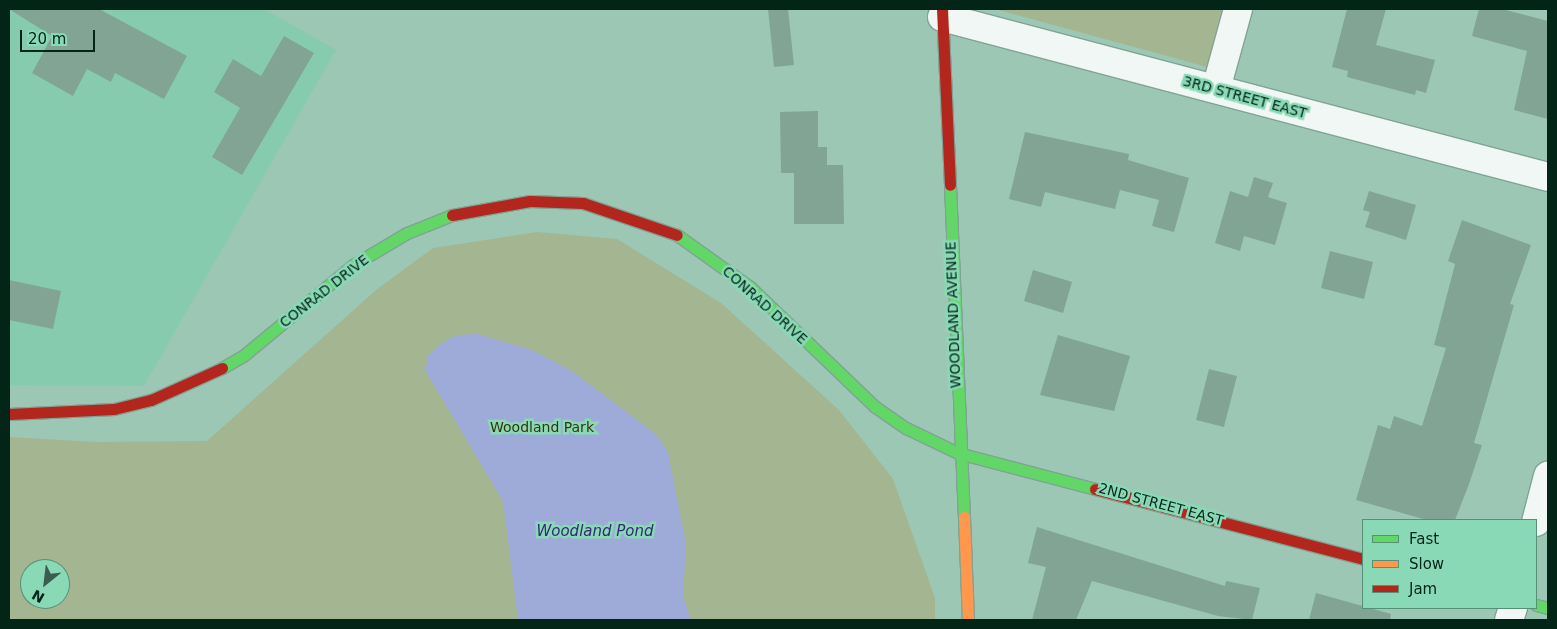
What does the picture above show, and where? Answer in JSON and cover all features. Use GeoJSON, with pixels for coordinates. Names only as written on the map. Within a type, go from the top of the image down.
{"type":"FeatureCollection","features":[{"type":"Feature","properties":{"kind":"street"},"geometry":{"type":"LineString","coordinates":[[1216,89],[1238,9]]}},
{"type":"Feature","properties":{"kind":"street","name":"3RD STREET EAST"},"geometry":{"type":"LineString","coordinates":[[942,13],[1216,89],[1548,177]]}},
{"type":"Feature","properties":{"kind":"street","name":"WOODLAND AVENUE"},"geometry":{"type":"LineString","coordinates":[[942,13],[958,453],[968,620]]}},
{"type":"Feature","properties":{"kind":"street","name":"CONRAD DRIVE"},"geometry":{"type":"LineString","coordinates":[[9,414],[114,409],[199,381],[243,356],[353,265],[407,233],[468,209],[530,201],[583,203],[623,212],[661,226],[701,250],[750,287],[874,406],[906,428],[958,453]]}},
{"type":"Feature","properties":{"kind":"street","name":"2ND STREET EAST"},"geometry":{"type":"LineString","coordinates":[[958,453],[1362,559]]}},
{"type":"Feature","properties":{"kind":"street"},"geometry":{"type":"LineString","coordinates":[[1537,519],[1548,476]]}},
{"type":"Feature","properties":{"kind":"shaded area"},"geometry":{"type":"Polygon","coordinates":[[[9,9],[264,9],[336,50],[144,386],[9,385],[9,9]]]}},
{"type":"Feature","properties":{"kind":"green space"},"geometry":{"type":"Polygon","coordinates":[[[995,9],[1227,9],[1211,68],[995,9]]]}},
{"type":"Feature","properties":{"kind":"green space","name":"Woodland Park"},"geometry":{"type":"Polygon","coordinates":[[[537,232],[617,239],[721,303],[839,410],[893,479],[935,598],[935,620],[9,620],[9,437],[96,442],[207,441],[376,290],[433,248],[537,232]]]}},
{"type":"Feature","properties":{"kind":"water","name":"Woodland Pond"},"geometry":{"type":"Polygon","coordinates":[[[477,334],[532,350],[572,371],[656,434],[668,452],[686,544],[683,596],[691,620],[518,620],[503,501],[425,370],[428,356],[439,345],[457,335],[477,334]]]}},
{"type":"Feature","properties":{"kind":"building"},"geometry":{"type":"Polygon","coordinates":[[[9,9],[99,9],[187,56],[164,99],[115,73],[111,82],[87,69],[73,96],[32,73],[52,36],[9,9]]]}},
{"type":"Feature","properties":{"kind":"building"},"geometry":{"type":"Polygon","coordinates":[[[768,9],[788,9],[794,65],[774,67],[768,9]]]}},
{"type":"Feature","properties":{"kind":"building"},"geometry":{"type":"Polygon","coordinates":[[[1347,9],[1386,9],[1376,45],[1435,60],[1426,93],[1416,90],[1415,95],[1347,77],[1348,71],[1332,67],[1347,9]]]}},
{"type":"Feature","properties":{"kind":"building"},"geometry":{"type":"Polygon","coordinates":[[[1479,9],[1502,9],[1548,21],[1548,119],[1514,110],[1527,51],[1472,36],[1479,9]]]}},
{"type":"Feature","properties":{"kind":"building"},"geometry":{"type":"Polygon","coordinates":[[[284,36],[314,53],[242,175],[212,157],[240,108],[214,92],[233,59],[261,76],[284,36]]]}},
{"type":"Feature","properties":{"kind":"building"},"geometry":{"type":"Polygon","coordinates":[[[818,111],[818,147],[827,147],[827,165],[843,165],[844,224],[794,224],[794,173],[781,173],[780,112],[818,111]]]}},
{"type":"Feature","properties":{"kind":"building"},"geometry":{"type":"Polygon","coordinates":[[[1025,132],[1129,154],[1128,160],[1189,178],[1174,232],[1152,226],[1159,200],[1120,190],[1115,209],[1045,192],[1041,207],[1009,199],[1025,132]]]}},
{"type":"Feature","properties":{"kind":"building"},"geometry":{"type":"Polygon","coordinates":[[[1254,177],[1273,183],[1268,197],[1287,203],[1275,245],[1244,236],[1240,251],[1215,243],[1230,191],[1248,197],[1254,177]]]}},
{"type":"Feature","properties":{"kind":"building"},"geometry":{"type":"Polygon","coordinates":[[[1369,191],[1416,205],[1406,240],[1365,227],[1370,212],[1363,210],[1369,191]]]}},
{"type":"Feature","properties":{"kind":"building"},"geometry":{"type":"Polygon","coordinates":[[[1462,220],[1531,245],[1510,304],[1514,305],[1474,443],[1482,445],[1455,519],[1423,519],[1356,500],[1378,425],[1390,429],[1394,416],[1422,426],[1446,348],[1434,345],[1455,264],[1448,261],[1462,220]]]}},
{"type":"Feature","properties":{"kind":"building"},"geometry":{"type":"Polygon","coordinates":[[[1330,251],[1373,262],[1364,299],[1321,288],[1330,251]]]}},
{"type":"Feature","properties":{"kind":"building"},"geometry":{"type":"Polygon","coordinates":[[[1033,270],[1072,282],[1063,313],[1024,301],[1033,270]]]}},
{"type":"Feature","properties":{"kind":"building"},"geometry":{"type":"Polygon","coordinates":[[[9,280],[61,291],[53,329],[9,320],[9,280]]]}},
{"type":"Feature","properties":{"kind":"building"},"geometry":{"type":"Polygon","coordinates":[[[1058,335],[1130,356],[1114,411],[1040,395],[1058,335]]]}},
{"type":"Feature","properties":{"kind":"building"},"geometry":{"type":"Polygon","coordinates":[[[1209,369],[1237,376],[1224,427],[1196,420],[1209,369]]]}},
{"type":"Feature","properties":{"kind":"building"},"geometry":{"type":"Polygon","coordinates":[[[1037,527],[1225,586],[1226,581],[1260,588],[1252,620],[1218,616],[1092,581],[1076,620],[1032,620],[1046,567],[1028,563],[1037,527]]]}},
{"type":"Feature","properties":{"kind":"building"},"geometry":{"type":"Polygon","coordinates":[[[1316,593],[1362,606],[1362,609],[1373,609],[1391,614],[1390,620],[1309,620],[1316,593]]]}},
{"type":"Feature","properties":{"kind":"traffic: fast"},"geometry":{"type":"LineString","coordinates":[[950,185],[964,517]]}},
{"type":"Feature","properties":{"kind":"traffic: fast"},"geometry":{"type":"LineString","coordinates":[[222,368],[243,356],[353,265],[407,233],[452,215]]}},
{"type":"Feature","properties":{"kind":"traffic: fast"},"geometry":{"type":"LineString","coordinates":[[677,235],[750,287],[874,406],[906,428],[958,453],[1095,489]]}},
{"type":"Feature","properties":{"kind":"traffic: fast"},"geometry":{"type":"LineString","coordinates":[[1537,605],[1548,608]]}},
{"type":"Feature","properties":{"kind":"traffic: slow"},"geometry":{"type":"LineString","coordinates":[[964,517],[968,620]]}},
{"type":"Feature","properties":{"kind":"traffic: jam"},"geometry":{"type":"LineString","coordinates":[[942,9],[950,185]]}},
{"type":"Feature","properties":{"kind":"traffic: jam"},"geometry":{"type":"LineString","coordinates":[[452,215],[530,201],[583,203],[677,235]]}},
{"type":"Feature","properties":{"kind":"traffic: jam"},"geometry":{"type":"LineString","coordinates":[[9,414],[114,409],[151,400],[222,368]]}},
{"type":"Feature","properties":{"kind":"traffic: jam"},"geometry":{"type":"LineString","coordinates":[[1095,489],[1362,559]]}}]}
